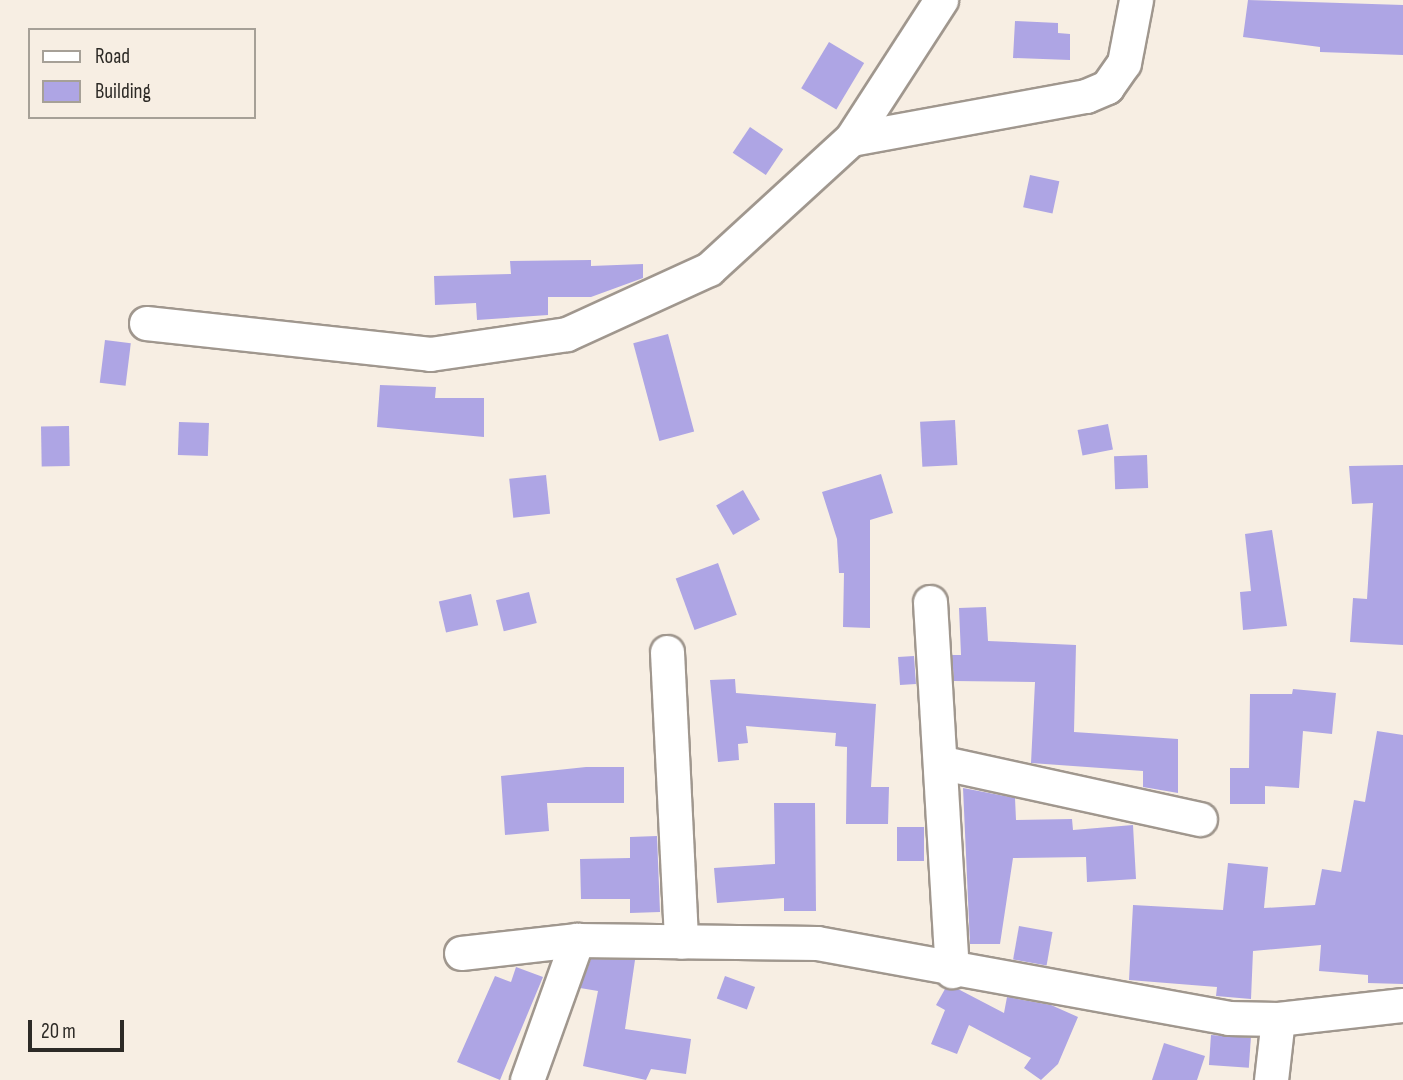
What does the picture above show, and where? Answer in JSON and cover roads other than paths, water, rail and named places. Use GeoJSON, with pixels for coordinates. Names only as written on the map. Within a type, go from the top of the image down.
{"type":"FeatureCollection","features":[{"type":"Feature","properties":{"kind":"street"},"geometry":{"type":"LineString","coordinates":[[146,323],[430,354],[567,334],[709,269],[851,139],[941,0]]}},
{"type":"Feature","properties":{"kind":"street"},"geometry":{"type":"LineString","coordinates":[[851,139],[1086,96],[1107,87],[1124,63],[1136,0]]}},
{"type":"Feature","properties":{"kind":"street"},"geometry":{"type":"LineString","coordinates":[[930,602],[943,763],[952,971]]}},
{"type":"Feature","properties":{"kind":"street"},"geometry":{"type":"LineString","coordinates":[[667,652],[681,942]]}},
{"type":"Feature","properties":{"kind":"street"},"geometry":{"type":"LineString","coordinates":[[943,763],[1200,819]]}},
{"type":"Feature","properties":{"kind":"street"},"geometry":{"type":"LineString","coordinates":[[527,1080],[577,940]]}},
{"type":"Feature","properties":{"kind":"street"},"geometry":{"type":"LineString","coordinates":[[461,953],[577,940],[817,943],[952,971],[1228,1018],[1278,1019],[1403,1005]]}},
{"type":"Feature","properties":{"kind":"street"},"geometry":{"type":"LineString","coordinates":[[1271,1080],[1278,1019]]}}]}
